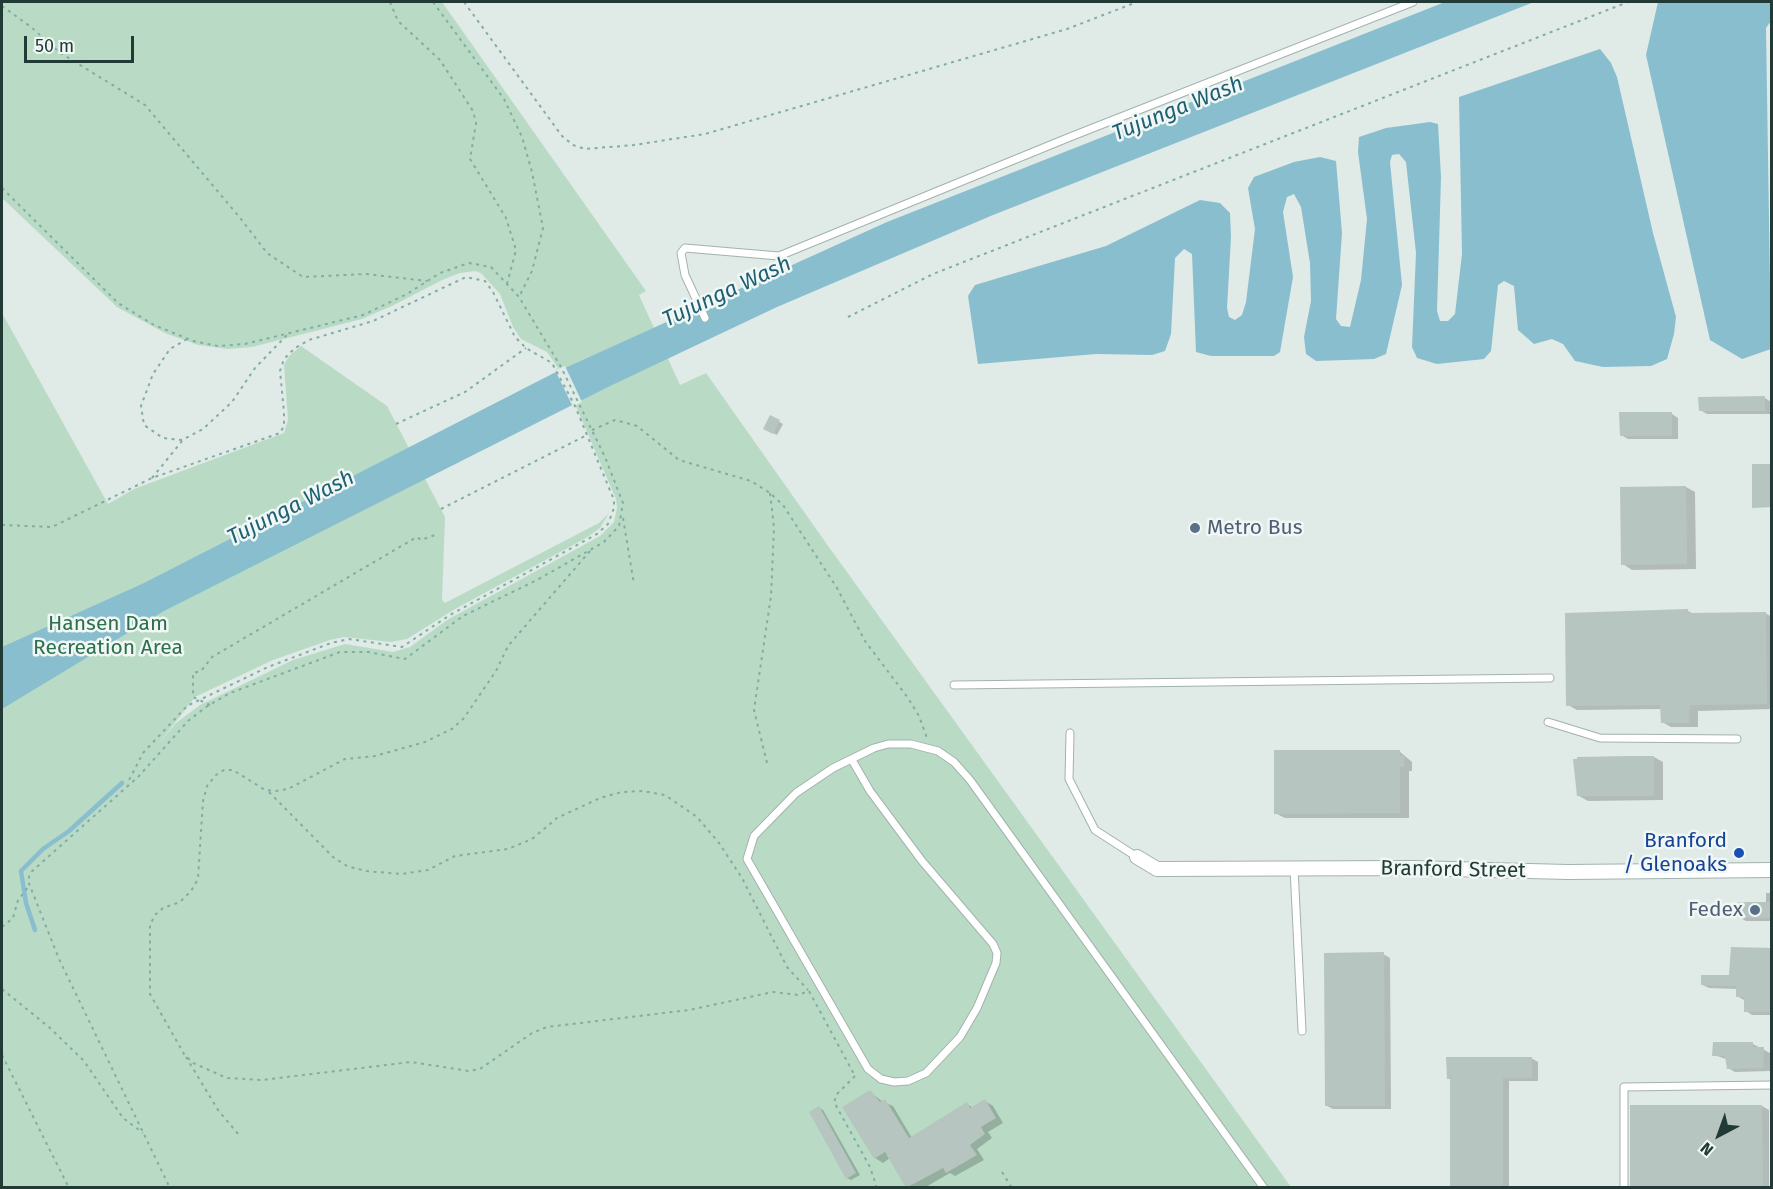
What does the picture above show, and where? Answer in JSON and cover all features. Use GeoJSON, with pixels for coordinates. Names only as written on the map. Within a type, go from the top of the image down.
{"type":"FeatureCollection","features":[{"type":"Feature","properties":{"kind":"street","name":"Branford Street"},"geometry":{"type":"LineString","coordinates":[[1137,856],[1157,868],[1568,872],[1772,870]]}},
{"type":"Feature","properties":{"kind":"lane"},"geometry":{"type":"LineString","coordinates":[[705,318],[685,275],[681,253],[685,248],[778,256],[1070,137],[1413,2]]}},
{"type":"Feature","properties":{"kind":"lane"},"geometry":{"type":"LineString","coordinates":[[954,685],[1550,678]]}},
{"type":"Feature","properties":{"kind":"lane"},"geometry":{"type":"LineString","coordinates":[[1548,722],[1600,738],[1737,739]]}},
{"type":"Feature","properties":{"kind":"lane"},"geometry":{"type":"LineString","coordinates":[[1070,733],[1069,779],[1095,830],[1137,856]]}},
{"type":"Feature","properties":{"kind":"lane"},"geometry":{"type":"LineString","coordinates":[[852,760],[870,791],[922,861],[993,944],[997,953],[996,963],[977,1008],[960,1037],[926,1073],[908,1082],[894,1082],[881,1079],[868,1069],[747,859],[754,836],[776,813],[824,774],[852,760],[888,744],[911,744],[929,748],[954,762],[970,780],[1264,1188]]}},
{"type":"Feature","properties":{"kind":"lane"},"geometry":{"type":"LineString","coordinates":[[1294,868],[1302,1031]]}},
{"type":"Feature","properties":{"kind":"lane"},"geometry":{"type":"LineString","coordinates":[[1624,1188],[1624,1087],[1772,1085]]}},
{"type":"Feature","properties":{"kind":"path"},"geometry":{"type":"LineString","coordinates":[[390,2],[398,21],[440,60],[473,111],[476,123],[470,159],[506,218],[516,250],[507,284]]}},
{"type":"Feature","properties":{"kind":"path"},"geometry":{"type":"LineString","coordinates":[[433,2],[504,99],[522,136],[543,228],[532,271],[519,297]]}},
{"type":"Feature","properties":{"kind":"path"},"geometry":{"type":"LineString","coordinates":[[464,2],[562,136],[573,145],[585,149],[634,145],[705,134],[1066,29],[1137,2]]}},
{"type":"Feature","properties":{"kind":"path"},"geometry":{"type":"LineString","coordinates":[[848,317],[933,274],[1628,2]]}},
{"type":"Feature","properties":{"kind":"path"},"geometry":{"type":"LineString","coordinates":[[2,6],[67,57],[145,105],[267,253],[276,260],[303,277],[328,278],[366,274],[427,281]]}},
{"type":"Feature","properties":{"kind":"path"},"geometry":{"type":"LineString","coordinates":[[2,188],[118,303],[154,325],[187,339],[218,346],[245,344],[363,315],[407,294],[440,273],[470,263],[491,267],[519,297],[561,367],[617,483],[623,503],[624,540],[634,584]]}},
{"type":"Feature","properties":{"kind":"path"},"geometry":{"type":"LineString","coordinates":[[2,525],[51,527],[152,478],[280,433],[284,426],[285,412],[280,371],[284,359],[295,348],[309,340],[373,321],[466,277],[485,281],[493,292],[515,337],[526,348],[546,358],[557,369],[575,406],[614,500],[614,508],[608,524],[597,534],[450,615],[402,647],[348,639],[331,643],[268,667],[200,700],[173,718],[143,753],[126,787]]}},
{"type":"Feature","properties":{"kind":"path"},"geometry":{"type":"LineString","coordinates":[[152,478],[182,440],[203,429],[232,402],[255,368],[288,333]]}},
{"type":"Feature","properties":{"kind":"path"},"geometry":{"type":"LineString","coordinates":[[182,440],[163,438],[144,425],[141,406],[153,374],[170,349],[187,339]]}},
{"type":"Feature","properties":{"kind":"path"},"geometry":{"type":"LineString","coordinates":[[396,424],[465,392],[526,348]]}},
{"type":"Feature","properties":{"kind":"path"},"geometry":{"type":"LineString","coordinates":[[575,406],[583,412]]}},
{"type":"Feature","properties":{"kind":"path"},"geometry":{"type":"LineString","coordinates":[[592,430],[615,420],[630,424],[679,460],[751,481],[783,505],[837,588],[865,640],[908,698],[924,729],[929,748]]}},
{"type":"Feature","properties":{"kind":"path"},"geometry":{"type":"LineString","coordinates":[[441,509],[586,435]]}},
{"type":"Feature","properties":{"kind":"path"},"geometry":{"type":"LineString","coordinates":[[767,763],[754,710],[771,596],[774,528],[770,493]]}},
{"type":"Feature","properties":{"kind":"path"},"geometry":{"type":"LineString","coordinates":[[170,1188],[68,979],[30,885],[30,873],[126,787],[188,721],[210,705],[241,689],[340,652],[368,652],[405,659],[463,616],[537,580],[615,534],[623,516]]}},
{"type":"Feature","properties":{"kind":"path"},"geometry":{"type":"LineString","coordinates":[[210,705],[192,697],[193,673],[201,671],[212,657],[417,537],[422,540],[435,535]]}},
{"type":"Feature","properties":{"kind":"path"},"geometry":{"type":"LineString","coordinates":[[269,792],[288,789],[345,759],[375,756],[425,742],[452,729],[464,718],[496,671],[508,646],[592,548]]}},
{"type":"Feature","properties":{"kind":"path"},"geometry":{"type":"LineString","coordinates":[[239,1135],[218,1110],[150,994],[150,925],[155,915],[163,908],[180,902],[191,891],[198,879],[203,801],[207,786],[216,775],[224,770],[232,770],[269,792],[333,857],[347,866],[366,871],[401,874],[428,870],[461,854],[508,849],[532,839],[557,818],[600,798],[642,790],[665,795],[696,817],[719,843],[742,878],[787,967],[809,991],[855,1076]]}},
{"type":"Feature","properties":{"kind":"path"},"geometry":{"type":"LineString","coordinates":[[2,927],[13,918],[18,900],[30,885]]}},
{"type":"Feature","properties":{"kind":"path"},"geometry":{"type":"LineString","coordinates":[[2,989],[50,1028],[84,1061],[123,1118],[144,1134]]}},
{"type":"Feature","properties":{"kind":"path"},"geometry":{"type":"LineString","coordinates":[[184,1054],[193,1063],[213,1074],[227,1078],[262,1080],[411,1062],[469,1071],[480,1069],[532,1033],[547,1027],[689,1010],[773,992],[798,995],[809,991]]}},
{"type":"Feature","properties":{"kind":"path"},"geometry":{"type":"LineString","coordinates":[[2,1054],[69,1188]]}},
{"type":"Feature","properties":{"kind":"path"},"geometry":{"type":"LineString","coordinates":[[868,1069],[855,1076],[837,1094],[834,1102],[870,1167],[877,1188]]}},
{"type":"Feature","properties":{"kind":"path"},"geometry":{"type":"LineString","coordinates":[[1002,1172],[1012,1188]]}},
{"type":"Feature","properties":{"kind":"green space","name":"Hansen Dam Recreation Area"},"geometry":{"type":"Polygon","coordinates":[[[2,2],[442,2],[646,291],[639,295],[680,385],[706,373],[1291,1187],[2,1187],[2,313],[108,504],[134,489],[284,433],[288,420],[284,365],[289,356],[301,346],[387,406],[445,517],[442,600],[445,603],[599,523],[609,513],[600,528],[586,538],[455,609],[407,639],[391,642],[344,637],[330,640],[273,660],[195,697],[156,747],[176,723],[200,705],[293,660],[345,644],[393,652],[410,647],[447,620],[600,536],[614,522],[617,508],[616,499],[576,406],[573,407],[555,370],[558,368],[547,352],[521,339],[513,327],[500,294],[481,273],[475,271],[460,273],[362,319],[252,347],[228,349],[198,345],[165,333],[117,307],[2,198],[2,2]]]}},
{"type":"Feature","properties":{"kind":"water","name":"Tujunga Wash"},"geometry":{"type":"Polygon","coordinates":[[[1445,2],[1534,2],[993,215],[777,307],[608,387],[164,611],[2,709],[2,647],[144,583],[554,373],[887,222],[1445,2]]]}},
{"type":"Feature","properties":{"kind":"water"},"geometry":{"type":"Polygon","coordinates":[[[1658,2],[1771,2],[1771,21],[1766,28],[1771,349],[1742,359],[1710,340],[1646,55],[1658,2]]]}},
{"type":"Feature","properties":{"kind":"water"},"geometry":{"type":"Polygon","coordinates":[[[1600,49],[1611,63],[1617,77],[1653,233],[1676,317],[1667,359],[1651,366],[1603,367],[1575,361],[1563,344],[1552,339],[1534,344],[1518,330],[1514,286],[1504,281],[1498,285],[1491,351],[1484,359],[1437,364],[1417,358],[1412,347],[1416,253],[1406,162],[1399,154],[1392,155],[1390,162],[1402,285],[1386,354],[1374,359],[1316,361],[1306,354],[1304,337],[1311,301],[1310,263],[1301,207],[1294,194],[1287,197],[1283,212],[1293,277],[1280,352],[1274,356],[1211,356],[1196,352],[1192,254],[1184,249],[1175,258],[1171,334],[1165,351],[1152,355],[1096,354],[978,364],[968,296],[975,285],[1106,246],[1200,200],[1220,203],[1230,213],[1227,308],[1229,317],[1235,320],[1242,315],[1246,302],[1255,229],[1248,188],[1254,177],[1294,162],[1320,157],[1336,161],[1342,233],[1336,319],[1341,326],[1350,327],[1361,280],[1367,219],[1358,152],[1359,137],[1386,128],[1430,122],[1438,124],[1441,177],[1437,311],[1440,321],[1448,321],[1455,314],[1462,254],[1459,97],[1600,49]]]}},
{"type":"Feature","properties":{"kind":"pier"},"geometry":{"type":"Polygon","coordinates":[[[565,366],[582,402],[573,407],[555,370],[565,366]]]}},
{"type":"Feature","properties":{"kind":"building"},"geometry":{"type":"Polygon","coordinates":[[[1765,396],[1765,411],[1699,411],[1698,397],[1765,396]]]}},
{"type":"Feature","properties":{"kind":"building"},"geometry":{"type":"Polygon","coordinates":[[[1619,412],[1672,412],[1672,436],[1620,436],[1619,412]]]}},
{"type":"Feature","properties":{"kind":"building"},"geometry":{"type":"Polygon","coordinates":[[[770,415],[780,420],[773,434],[763,429],[770,415]]]}},
{"type":"Feature","properties":{"kind":"building"},"geometry":{"type":"Polygon","coordinates":[[[1752,464],[1772,464],[1772,507],[1752,508],[1752,464]]]}},
{"type":"Feature","properties":{"kind":"building"},"geometry":{"type":"Polygon","coordinates":[[[1686,486],[1687,564],[1621,565],[1620,487],[1686,486]]]}},
{"type":"Feature","properties":{"kind":"building"},"geometry":{"type":"Polygon","coordinates":[[[1688,609],[1688,613],[1766,612],[1767,704],[1690,705],[1689,723],[1661,723],[1660,705],[1566,706],[1565,613],[1688,609]]]}},
{"type":"Feature","properties":{"kind":"building"},"geometry":{"type":"Polygon","coordinates":[[[1274,750],[1400,750],[1400,756],[1404,756],[1404,767],[1400,767],[1400,813],[1274,814],[1274,750]]]}},
{"type":"Feature","properties":{"kind":"building"},"geometry":{"type":"Polygon","coordinates":[[[1654,756],[1654,796],[1577,796],[1573,759],[1577,757],[1654,756]]]}},
{"type":"Feature","properties":{"kind":"building","name":"Fedex"},"geometry":{"type":"Polygon","coordinates":[[[1738,902],[1772,902],[1772,918],[1738,918],[1738,902]]]}},
{"type":"Feature","properties":{"kind":"building"},"geometry":{"type":"Polygon","coordinates":[[[1731,947],[1772,948],[1772,1012],[1744,1012],[1744,997],[1736,997],[1736,986],[1701,985],[1701,975],[1729,975],[1731,947]]]}},
{"type":"Feature","properties":{"kind":"building"},"geometry":{"type":"Polygon","coordinates":[[[1384,952],[1385,1106],[1325,1106],[1324,953],[1384,952]]]}},
{"type":"Feature","properties":{"kind":"building"},"geometry":{"type":"Polygon","coordinates":[[[1713,1042],[1753,1042],[1753,1047],[1764,1047],[1763,1068],[1727,1069],[1725,1056],[1712,1056],[1713,1042]]]}},
{"type":"Feature","properties":{"kind":"building"},"geometry":{"type":"Polygon","coordinates":[[[1446,1057],[1532,1057],[1532,1078],[1503,1078],[1503,1188],[1450,1188],[1450,1079],[1447,1079],[1446,1057]]]}},
{"type":"Feature","properties":{"kind":"building"},"geometry":{"type":"Polygon","coordinates":[[[870,1090],[880,1102],[885,1099],[909,1138],[967,1102],[970,1108],[985,1099],[996,1118],[981,1127],[985,1134],[970,1145],[977,1155],[946,1173],[943,1168],[906,1188],[885,1152],[874,1159],[842,1107],[870,1090]]]}},
{"type":"Feature","properties":{"kind":"building"},"geometry":{"type":"Polygon","coordinates":[[[1630,1105],[1762,1105],[1763,1188],[1630,1188],[1630,1105]]]}},
{"type":"Feature","properties":{"kind":"building"},"geometry":{"type":"Polygon","coordinates":[[[819,1106],[856,1173],[846,1179],[809,1112],[819,1106]]]}},
{"type":"Feature","properties":{"kind":"waterway"},"geometry":{"type":"LineString","coordinates":[[35,930],[26,903],[21,871],[43,849],[69,831],[122,783]]}},
{"type":"Feature","properties":{"kind":"place","name":"Metro Bus"},"geometry":{"type":"Point","coordinates":[1195,528]}},
{"type":"Feature","properties":{"kind":"place","name":"Branford / Glenoaks"},"geometry":{"type":"Point","coordinates":[1739,853]}},
{"type":"Feature","properties":{"kind":"place","name":"Fedex"},"geometry":{"type":"Point","coordinates":[1755,910]}}]}
